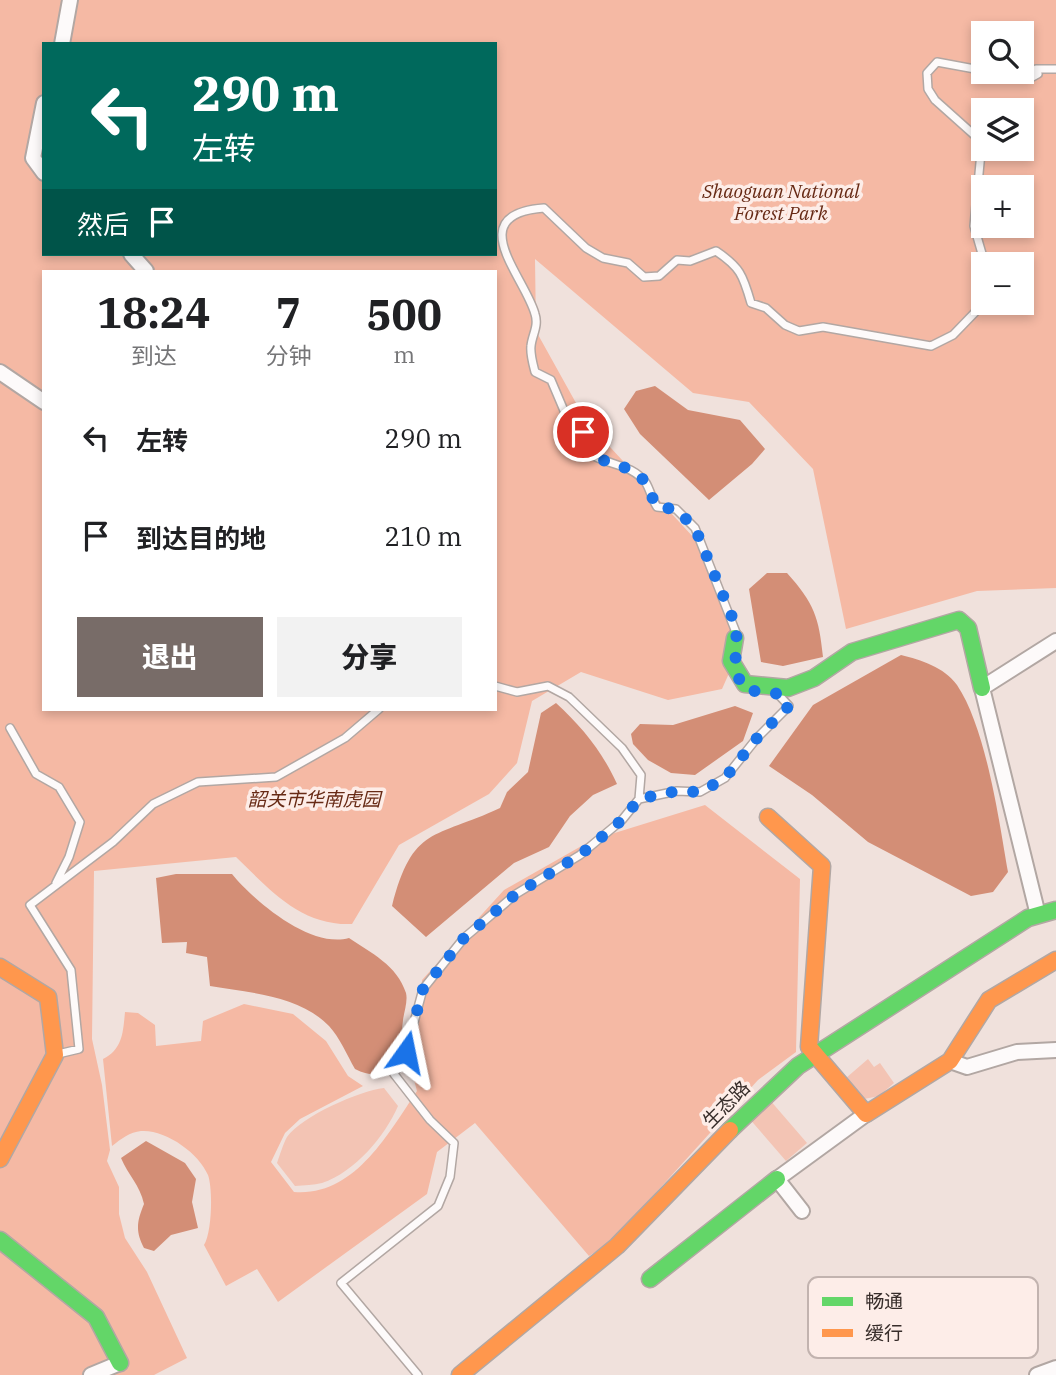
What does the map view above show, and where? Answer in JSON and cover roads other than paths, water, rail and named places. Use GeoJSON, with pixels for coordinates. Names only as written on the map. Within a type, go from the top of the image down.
{"type":"FeatureCollection","features":[{"type":"Feature","properties":{"kind":"street"},"geometry":{"type":"LineString","coordinates":[[62,42],[70,0]]}},
{"type":"Feature","properties":{"kind":"street"},"geometry":{"type":"LineString","coordinates":[[42,113],[33,158],[42,170]]}},
{"type":"Feature","properties":{"kind":"street"},"geometry":{"type":"LineString","coordinates":[[133,256],[145,270]]}},
{"type":"Feature","properties":{"kind":"street"},"geometry":{"type":"LineString","coordinates":[[0,372],[42,401]]}},
{"type":"Feature","properties":{"kind":"street"},"geometry":{"type":"LineString","coordinates":[[735,638],[731,661],[745,684],[788,688],[814,678],[852,652],[959,620],[968,628],[1038,915]]}},
{"type":"Feature","properties":{"kind":"street"},"geometry":{"type":"LineString","coordinates":[[982,688],[1056,641]]}},
{"type":"Feature","properties":{"kind":"street"},"geometry":{"type":"LineString","coordinates":[[768,817],[822,866],[809,1047],[866,1114]]}},
{"type":"Feature","properties":{"kind":"street","name":"生态路"},"geometry":{"type":"LineString","coordinates":[[460,1375],[617,1246],[756,1103],[815,1055],[1028,918],[1056,910]]}},
{"type":"Feature","properties":{"kind":"street"},"geometry":{"type":"LineString","coordinates":[[650,1279],[777,1179],[866,1114],[950,1061],[989,1000],[1056,960]]}},
{"type":"Feature","properties":{"kind":"street"},"geometry":{"type":"LineString","coordinates":[[0,967],[48,997],[55,1055],[0,1159]]}},
{"type":"Feature","properties":{"kind":"street"},"geometry":{"type":"LineString","coordinates":[[950,1061],[967,1067],[1017,1052],[1056,1050]]}},
{"type":"Feature","properties":{"kind":"street"},"geometry":{"type":"LineString","coordinates":[[777,1179],[802,1211]]}},
{"type":"Feature","properties":{"kind":"street"},"geometry":{"type":"LineString","coordinates":[[0,1240],[96,1317],[120,1363],[91,1375]]}},
{"type":"Feature","properties":{"kind":"street"},"geometry":{"type":"LineString","coordinates":[[1037,1375],[1056,1368]]}},
{"type":"Feature","properties":{"kind":"lane"},"geometry":{"type":"LineString","coordinates":[[982,252],[974,226],[982,142],[934,100],[928,89],[927,72],[937,62],[1029,79],[1038,74],[1036,69],[1056,69]]}},
{"type":"Feature","properties":{"kind":"lane"},"geometry":{"type":"LineString","coordinates":[[639,799],[677,791],[701,792],[725,778],[757,738],[789,706],[780,694],[746,690],[738,672],[737,629],[695,528],[676,509],[657,507],[649,494],[648,486],[635,471],[621,464],[605,464],[589,453],[583,432],[565,412],[551,380],[534,372],[530,346],[536,331],[535,314],[503,249],[503,234],[508,221],[523,209],[544,208],[586,248],[603,258],[628,263],[644,277],[659,276],[677,260],[690,261],[716,251],[740,270],[751,303],[766,308],[785,325],[799,331],[823,327],[931,345],[953,335],[972,315]]}},
{"type":"Feature","properties":{"kind":"lane"},"geometry":{"type":"LineString","coordinates":[[418,1375],[341,1283],[438,1206],[450,1177],[454,1143],[430,1120],[394,1074],[406,1052],[423,989],[464,938],[516,894],[580,855],[622,820],[639,799],[640,775],[622,748],[569,696],[548,686],[517,692],[497,687]]}},
{"type":"Feature","properties":{"kind":"lane"},"geometry":{"type":"LineString","coordinates":[[55,1055],[79,1049],[71,970],[30,905],[113,842],[153,804],[198,782],[276,777],[345,738],[377,711]]}},
{"type":"Feature","properties":{"kind":"lane"},"geometry":{"type":"LineString","coordinates":[[10,728],[36,774],[59,787],[80,822],[69,857],[54,887]]}},
{"type":"Feature","properties":{"kind":"park label","name":"Shaoguan National Forest Park"},"geometry":{"type":"Point","coordinates":[781,202]}},
{"type":"Feature","properties":{"kind":"park label","name":"韶关市华南虎园"},"geometry":{"type":"Point","coordinates":[314,799]}}]}
